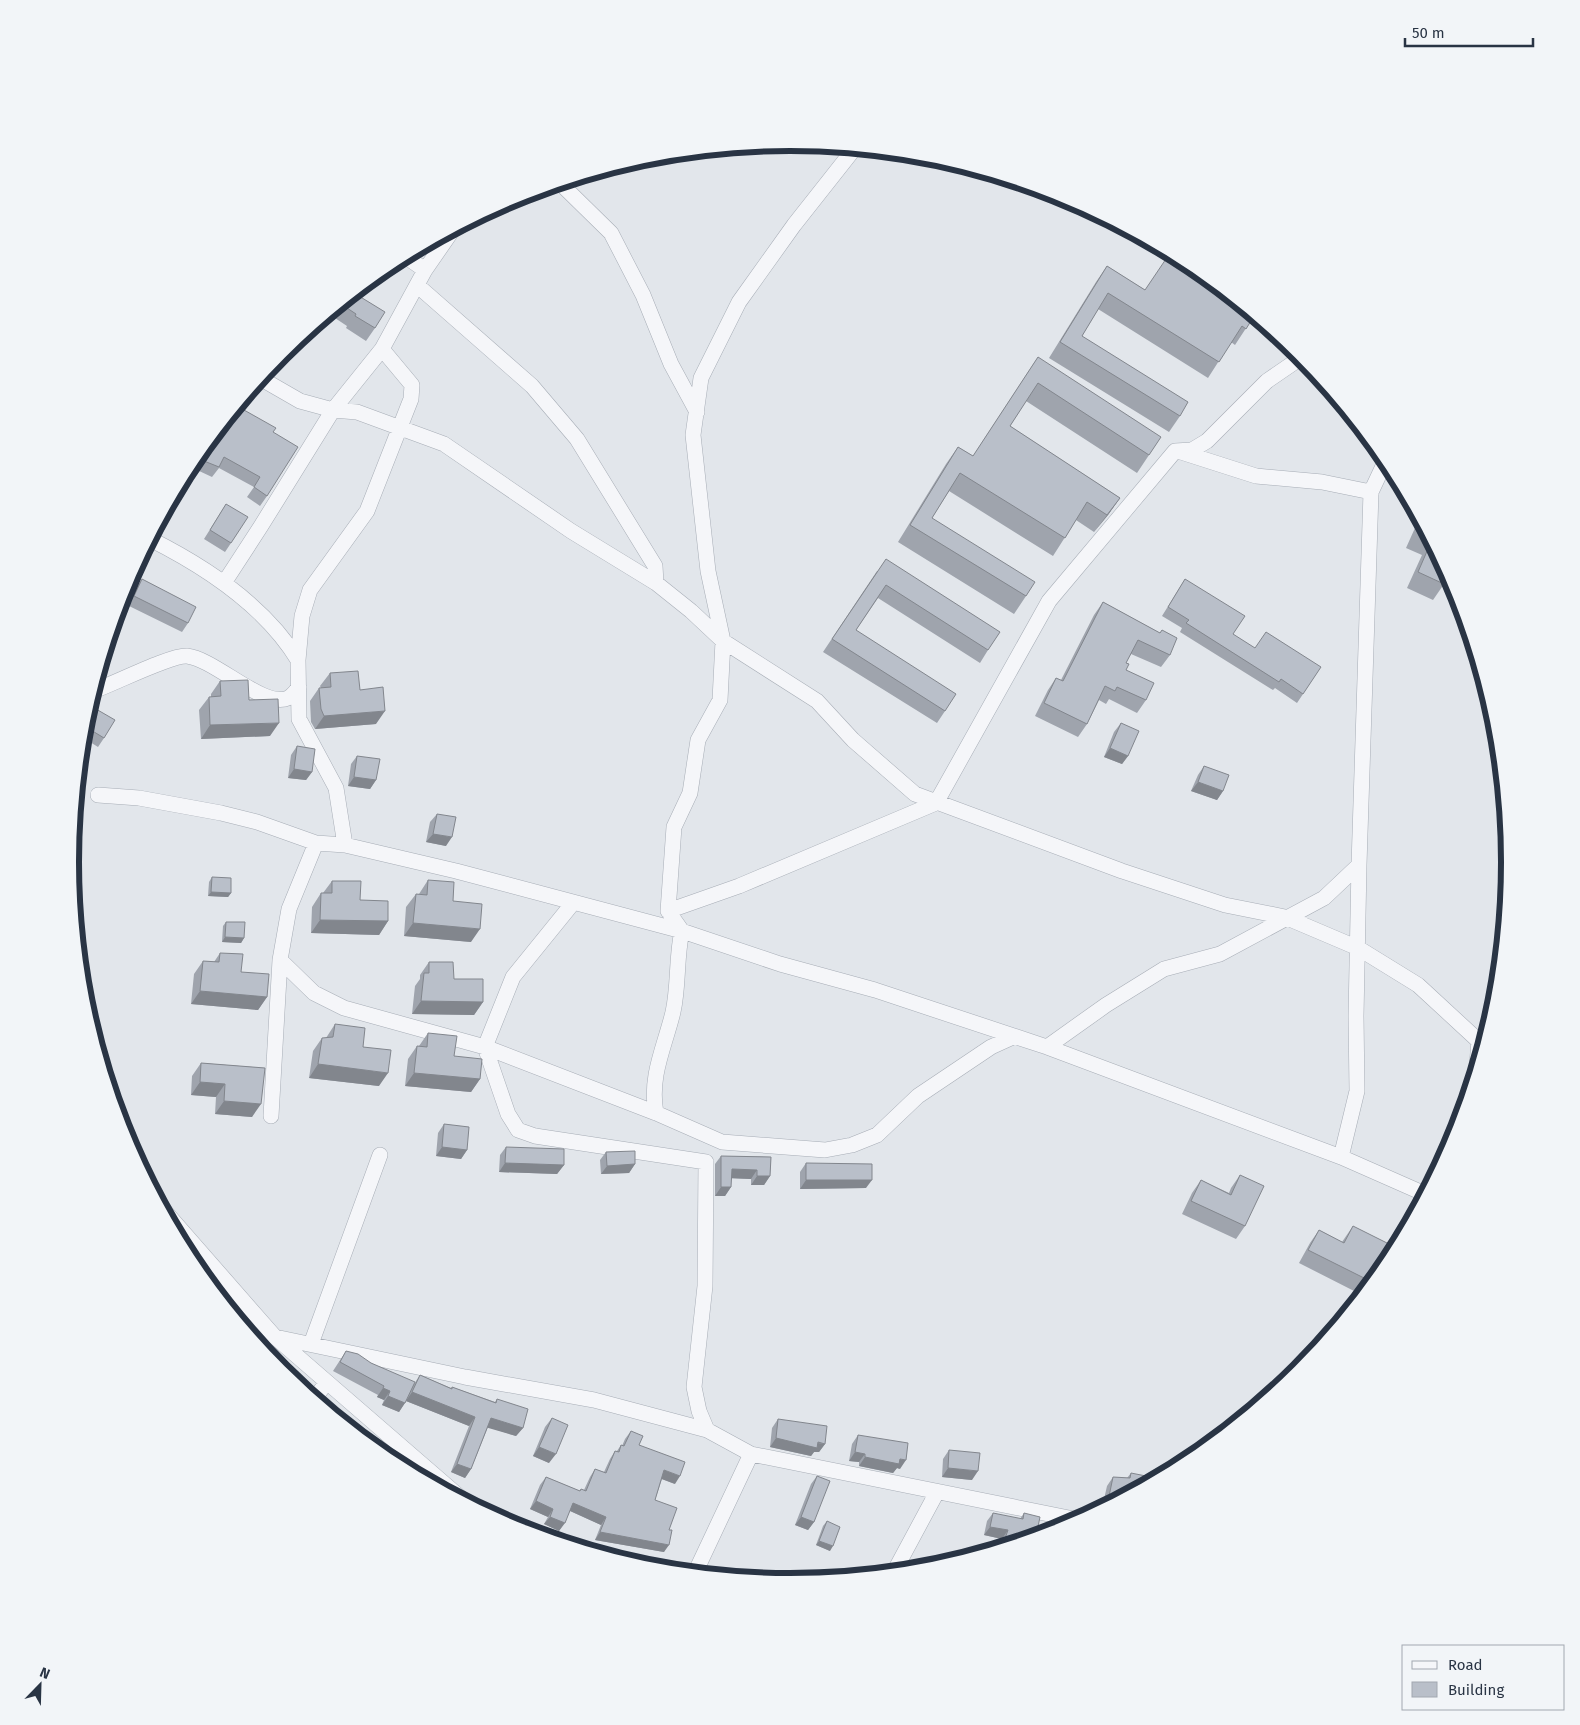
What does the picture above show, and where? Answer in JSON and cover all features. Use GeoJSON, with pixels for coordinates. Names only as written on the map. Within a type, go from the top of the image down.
{"type":"FeatureCollection","features":[{"type":"Feature","properties":{"kind":"street"},"geometry":{"type":"LineString","coordinates":[[656,1113],[654,1102],[656,1072],[673,1012],[682,931],[668,911],[674,827],[690,793],[698,740],[720,700],[723,641],[708,571],[694,435],[702,378],[739,302],[794,225],[850,154]]}},
{"type":"Feature","properties":{"kind":"street"},"geometry":{"type":"LineString","coordinates":[[565,188],[611,233],[643,295],[671,364],[697,412]]}},
{"type":"Feature","properties":{"kind":"street"},"geometry":{"type":"LineString","coordinates":[[224,583],[333,410],[382,349],[418,286],[425,270],[445,241]]}},
{"type":"Feature","properties":{"kind":"street"},"geometry":{"type":"LineString","coordinates":[[412,261],[425,270]]}},
{"type":"Feature","properties":{"kind":"street"},"geometry":{"type":"LineString","coordinates":[[418,286],[532,386],[577,439],[655,566],[656,583]]}},
{"type":"Feature","properties":{"kind":"street"},"geometry":{"type":"LineString","coordinates":[[345,845],[336,788],[299,719],[298,660],[302,616],[310,590],[367,511],[401,428],[411,398],[412,385],[382,349]]}},
{"type":"Feature","properties":{"kind":"street"},"geometry":{"type":"LineString","coordinates":[[1175,450],[1192,450],[1207,441],[1267,381],[1295,362]]}},
{"type":"Feature","properties":{"kind":"street"},"geometry":{"type":"LineString","coordinates":[[267,382],[300,400],[333,410],[357,412],[444,444],[571,531],[656,583],[691,611],[723,641],[817,701],[853,740],[915,794],[1122,871],[1225,905],[1285,917],[1358,948],[1418,985],[1479,1041]]}},
{"type":"Feature","properties":{"kind":"street"},"geometry":{"type":"LineString","coordinates":[[1175,450],[1256,476],[1322,482],[1371,492]]}},
{"type":"Feature","properties":{"kind":"street"},"geometry":{"type":"LineString","coordinates":[[668,911],[739,886],[936,803],[1050,601],[1175,450]]}},
{"type":"Feature","properties":{"kind":"street"},"geometry":{"type":"LineString","coordinates":[[1341,1157],[1357,1091],[1356,1016],[1359,866],[1371,492],[1382,469]]}},
{"type":"Feature","properties":{"kind":"street"},"geometry":{"type":"LineString","coordinates":[[155,542],[178,553],[224,583],[255,609],[292,650],[298,660]]}},
{"type":"Feature","properties":{"kind":"street"},"geometry":{"type":"LineString","coordinates":[[101,688],[171,658],[187,656],[217,667],[248,689],[278,700],[289,698],[299,688]]}},
{"type":"Feature","properties":{"kind":"street"},"geometry":{"type":"LineString","coordinates":[[98,795],[139,798],[221,813],[257,822],[316,843],[345,845],[456,871],[682,931],[780,964],[875,990],[1047,1047],[1341,1157],[1420,1192]]}},
{"type":"Feature","properties":{"kind":"street"},"geometry":{"type":"LineString","coordinates":[[271,1116],[280,960],[289,909],[316,843]]}},
{"type":"Feature","properties":{"kind":"street"},"geometry":{"type":"LineString","coordinates":[[1047,1047],[1106,1005],[1164,970],[1220,954],[1285,917],[1324,898],[1359,866]]}},
{"type":"Feature","properties":{"kind":"street"},"geometry":{"type":"LineString","coordinates":[[573,903],[513,977],[486,1047],[508,1114],[518,1130],[535,1136],[706,1162]]}},
{"type":"Feature","properties":{"kind":"street"},"geometry":{"type":"LineString","coordinates":[[280,960],[314,993],[344,1008],[486,1047],[656,1113],[722,1142],[825,1150],[852,1145],[877,1135],[918,1096],[991,1047],[1013,1037]]}},
{"type":"Feature","properties":{"kind":"street"},"geometry":{"type":"LineString","coordinates":[[707,1430],[699,1412],[694,1387],[705,1286],[706,1162],[722,1142]]}},
{"type":"Feature","properties":{"kind":"street"},"geometry":{"type":"LineString","coordinates":[[311,1344],[380,1155]]}},
{"type":"Feature","properties":{"kind":"street"},"geometry":{"type":"LineString","coordinates":[[215,1280],[275,1337],[441,1482]]}},
{"type":"Feature","properties":{"kind":"street"},"geometry":{"type":"LineString","coordinates":[[275,1337],[465,1377],[594,1400],[707,1430],[751,1454],[1067,1518]]}},
{"type":"Feature","properties":{"kind":"street"},"geometry":{"type":"LineString","coordinates":[[318,1394],[327,1382]]}},
{"type":"Feature","properties":{"kind":"street"},"geometry":{"type":"LineString","coordinates":[[697,1568],[751,1454]]}},
{"type":"Feature","properties":{"kind":"street"},"geometry":{"type":"LineString","coordinates":[[898,1565],[938,1492]]}},
{"type":"Feature","properties":{"kind":"building"},"geometry":{"type":"Polygon","coordinates":[[[1166,259],[1223,298],[1251,321],[1246,329],[1242,326],[1219,362],[1108,293],[1082,336],[1188,402],[1180,416],[1060,342],[1107,266],[1145,290],[1166,259]]]}},
{"type":"Feature","properties":{"kind":"building"},"geometry":{"type":"Polygon","coordinates":[[[359,296],[385,312],[375,328],[355,316],[356,314],[346,307],[359,296]]]}},
{"type":"Feature","properties":{"kind":"building"},"geometry":{"type":"Polygon","coordinates":[[[1038,357],[1161,437],[1149,455],[1038,383],[1010,426],[1120,498],[1107,515],[1087,502],[1065,538],[960,473],[932,518],[1035,582],[1026,596],[910,525],[958,447],[973,456],[1038,357]]]}},
{"type":"Feature","properties":{"kind":"building"},"geometry":{"type":"Polygon","coordinates":[[[246,405],[244,410],[276,428],[273,432],[298,447],[267,496],[254,487],[260,477],[224,457],[219,467],[204,461],[246,405]]]}},
{"type":"Feature","properties":{"kind":"building"},"geometry":{"type":"Polygon","coordinates":[[[226,504],[248,517],[231,543],[210,530],[226,504]]]}},
{"type":"Feature","properties":{"kind":"building"},"geometry":{"type":"Polygon","coordinates":[[[1428,548],[1444,584],[1418,572],[1428,548]]]}},
{"type":"Feature","properties":{"kind":"building"},"geometry":{"type":"Polygon","coordinates":[[[886,559],[1000,632],[988,650],[886,585],[856,630],[956,694],[945,711],[832,639],[886,559]]]}},
{"type":"Feature","properties":{"kind":"building"},"geometry":{"type":"Polygon","coordinates":[[[142,579],[196,607],[188,623],[134,596],[142,579]]]}},
{"type":"Feature","properties":{"kind":"building"},"geometry":{"type":"Polygon","coordinates":[[[1185,579],[1245,616],[1233,634],[1255,648],[1266,632],[1321,667],[1303,694],[1281,679],[1279,682],[1186,623],[1189,620],[1168,607],[1185,579]]]}},
{"type":"Feature","properties":{"kind":"building"},"geometry":{"type":"Polygon","coordinates":[[[1103,602],[1160,633],[1162,630],[1177,638],[1170,655],[1138,640],[1126,663],[1129,664],[1126,670],[1154,683],[1146,700],[1117,687],[1115,691],[1105,686],[1087,724],[1044,703],[1056,678],[1063,681],[1103,602]]]}},
{"type":"Feature","properties":{"kind":"building"},"geometry":{"type":"Polygon","coordinates":[[[358,671],[360,690],[383,687],[385,711],[324,716],[321,709],[319,688],[331,687],[330,673],[358,671]]]}},
{"type":"Feature","properties":{"kind":"building"},"geometry":{"type":"Polygon","coordinates":[[[248,680],[249,700],[278,699],[279,723],[210,725],[209,697],[221,696],[220,681],[248,680]]]}},
{"type":"Feature","properties":{"kind":"building"},"geometry":{"type":"Polygon","coordinates":[[[95,710],[115,720],[104,738],[91,730],[95,710]]]}},
{"type":"Feature","properties":{"kind":"building"},"geometry":{"type":"Polygon","coordinates":[[[1121,723],[1139,731],[1128,756],[1110,748],[1121,723]]]}},
{"type":"Feature","properties":{"kind":"building"},"geometry":{"type":"Polygon","coordinates":[[[297,746],[315,749],[312,772],[294,769],[297,746]]]}},
{"type":"Feature","properties":{"kind":"building"},"geometry":{"type":"Polygon","coordinates":[[[357,756],[380,759],[376,780],[354,777],[357,756]]]}},
{"type":"Feature","properties":{"kind":"building"},"geometry":{"type":"Polygon","coordinates":[[[1204,766],[1229,775],[1223,791],[1198,782],[1204,766]]]}},
{"type":"Feature","properties":{"kind":"building"},"geometry":{"type":"Polygon","coordinates":[[[437,814],[456,817],[452,837],[433,834],[437,814]]]}},
{"type":"Feature","properties":{"kind":"building"},"geometry":{"type":"Polygon","coordinates":[[[212,877],[231,878],[231,893],[211,892],[212,877]]]}},
{"type":"Feature","properties":{"kind":"building"},"geometry":{"type":"Polygon","coordinates":[[[428,880],[454,882],[453,901],[482,904],[480,929],[413,923],[416,894],[427,895],[428,880]]]}},
{"type":"Feature","properties":{"kind":"building"},"geometry":{"type":"Polygon","coordinates":[[[332,881],[361,881],[360,900],[388,901],[388,921],[320,920],[321,893],[332,893],[332,881]]]}},
{"type":"Feature","properties":{"kind":"building"},"geometry":{"type":"Polygon","coordinates":[[[226,922],[245,922],[244,938],[225,937],[226,922]]]}},
{"type":"Feature","properties":{"kind":"building"},"geometry":{"type":"Polygon","coordinates":[[[220,953],[243,954],[241,972],[269,974],[267,997],[200,991],[203,961],[219,962],[220,953]]]}},
{"type":"Feature","properties":{"kind":"building"},"geometry":{"type":"Polygon","coordinates":[[[429,962],[453,962],[454,979],[483,979],[483,1002],[421,1001],[424,973],[429,973],[429,962]]]}},
{"type":"Feature","properties":{"kind":"building"},"geometry":{"type":"Polygon","coordinates":[[[335,1024],[365,1028],[363,1047],[391,1050],[388,1073],[318,1064],[322,1038],[333,1037],[335,1024]]]}},
{"type":"Feature","properties":{"kind":"building"},"geometry":{"type":"Polygon","coordinates":[[[428,1033],[457,1036],[454,1056],[482,1059],[480,1079],[414,1073],[417,1046],[427,1047],[428,1033]]]}},
{"type":"Feature","properties":{"kind":"building"},"geometry":{"type":"Polygon","coordinates":[[[201,1063],[265,1068],[261,1104],[224,1101],[225,1084],[200,1082],[201,1063]]]}},
{"type":"Feature","properties":{"kind":"building"},"geometry":{"type":"Polygon","coordinates":[[[444,1124],[469,1127],[467,1150],[442,1147],[444,1124]]]}},
{"type":"Feature","properties":{"kind":"building"},"geometry":{"type":"Polygon","coordinates":[[[506,1147],[564,1149],[564,1165],[505,1163],[506,1147]]]}},
{"type":"Feature","properties":{"kind":"building"},"geometry":{"type":"Polygon","coordinates":[[[635,1151],[635,1164],[607,1166],[606,1152],[635,1151]]]}},
{"type":"Feature","properties":{"kind":"building"},"geometry":{"type":"Polygon","coordinates":[[[721,1156],[771,1157],[770,1176],[757,1176],[757,1170],[732,1169],[731,1187],[721,1187],[721,1156]]]}},
{"type":"Feature","properties":{"kind":"building"},"geometry":{"type":"Polygon","coordinates":[[[806,1163],[872,1164],[872,1180],[806,1180],[806,1163]]]}},
{"type":"Feature","properties":{"kind":"building"},"geometry":{"type":"Polygon","coordinates":[[[1240,1175],[1264,1186],[1245,1226],[1191,1201],[1201,1180],[1231,1195],[1240,1175]]]}},
{"type":"Feature","properties":{"kind":"building"},"geometry":{"type":"Polygon","coordinates":[[[1353,1226],[1389,1244],[1366,1279],[1308,1250],[1319,1230],[1344,1243],[1353,1226]]]}},
{"type":"Feature","properties":{"kind":"building"},"geometry":{"type":"Polygon","coordinates":[[[346,1351],[358,1354],[371,1363],[415,1382],[405,1403],[388,1396],[390,1391],[383,1388],[384,1386],[340,1362],[346,1351]]]}},
{"type":"Feature","properties":{"kind":"building"},"geometry":{"type":"Polygon","coordinates":[[[420,1375],[452,1389],[452,1387],[496,1403],[497,1399],[528,1409],[523,1428],[491,1418],[471,1469],[457,1464],[475,1417],[412,1392],[420,1375]]]}},
{"type":"Feature","properties":{"kind":"building"},"geometry":{"type":"Polygon","coordinates":[[[552,1418],[568,1425],[556,1454],[539,1447],[552,1418]]]}},
{"type":"Feature","properties":{"kind":"building"},"geometry":{"type":"Polygon","coordinates":[[[778,1419],[827,1426],[825,1444],[818,1442],[817,1448],[776,1438],[778,1419]]]}},
{"type":"Feature","properties":{"kind":"building"},"geometry":{"type":"Polygon","coordinates":[[[631,1431],[643,1436],[639,1445],[685,1462],[680,1476],[664,1470],[655,1500],[677,1508],[669,1530],[672,1530],[669,1545],[600,1532],[606,1517],[573,1503],[565,1523],[550,1517],[553,1509],[536,1501],[546,1477],[580,1491],[581,1489],[586,1491],[595,1469],[606,1473],[615,1451],[619,1452],[621,1445],[624,1446],[631,1431]]]}},
{"type":"Feature","properties":{"kind":"building"},"geometry":{"type":"Polygon","coordinates":[[[858,1435],[908,1443],[906,1460],[900,1459],[899,1464],[865,1457],[865,1454],[855,1452],[858,1435]]]}},
{"type":"Feature","properties":{"kind":"building"},"geometry":{"type":"Polygon","coordinates":[[[949,1450],[980,1453],[978,1471],[948,1468],[949,1450]]]}},
{"type":"Feature","properties":{"kind":"building"},"geometry":{"type":"Polygon","coordinates":[[[1131,1473],[1146,1476],[1146,1478],[1109,1498],[1113,1477],[1130,1478],[1131,1473]]]}},
{"type":"Feature","properties":{"kind":"building"},"geometry":{"type":"Polygon","coordinates":[[[817,1476],[830,1481],[814,1522],[801,1517],[817,1476]]]}},
{"type":"Feature","properties":{"kind":"building"},"geometry":{"type":"Polygon","coordinates":[[[993,1513],[1023,1519],[1024,1513],[1040,1517],[1037,1529],[1004,1541],[1008,1530],[990,1527],[993,1513]]]}},
{"type":"Feature","properties":{"kind":"building"},"geometry":{"type":"Polygon","coordinates":[[[827,1521],[840,1527],[833,1546],[819,1541],[827,1521]]]}}]}
